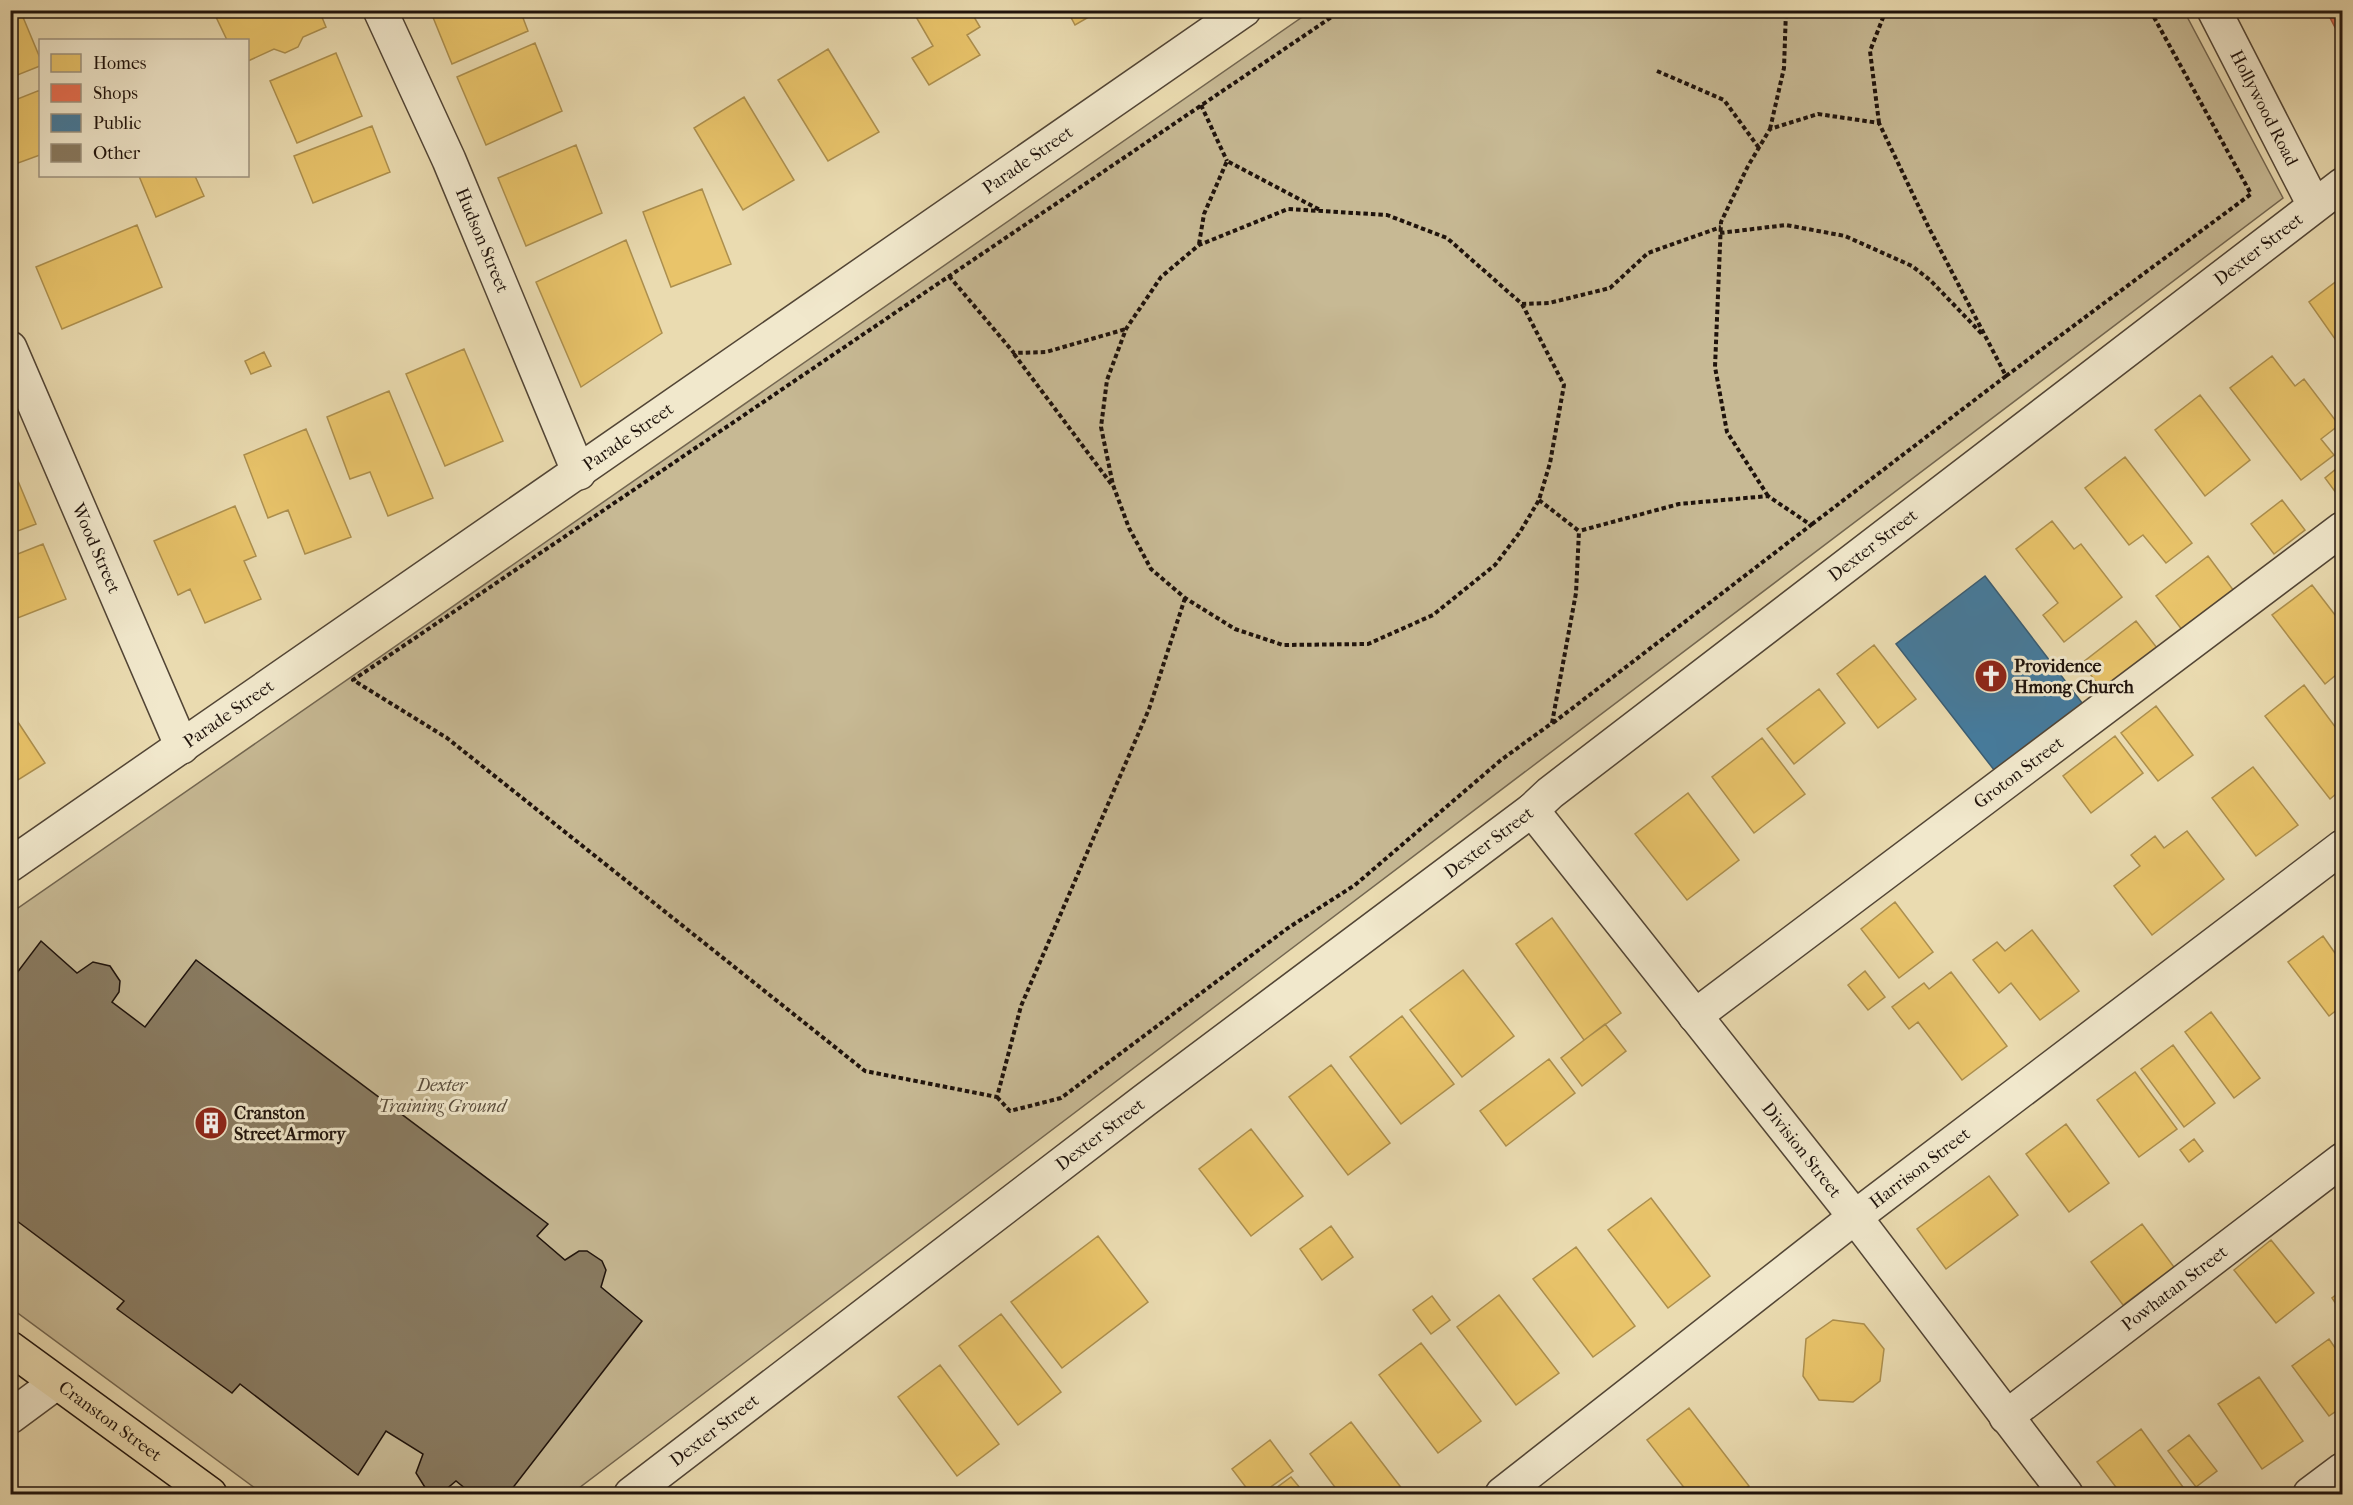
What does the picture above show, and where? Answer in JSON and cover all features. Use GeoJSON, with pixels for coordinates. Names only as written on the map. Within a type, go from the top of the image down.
{"type":"FeatureCollection","features":[{"type":"Feature","properties":{"kind":"main road","name":"Cranston Street"},"geometry":{"type":"LineString","coordinates":[[10,1347],[210,1494]]}},
{"type":"Feature","properties":{"kind":"street","name":"Hudson Street"},"geometry":{"type":"LineString","coordinates":[[380,10],[449,160],[579,473]]}},
{"type":"Feature","properties":{"kind":"street","name":"Hollywood Road"},"geometry":{"type":"LineString","coordinates":[[2214,10],[2314,205]]}},
{"type":"Feature","properties":{"kind":"street","name":"Parade Street"},"geometry":{"type":"LineString","coordinates":[[10,865],[579,473],[1225,16]]}},
{"type":"Feature","properties":{"kind":"street","name":"Dexter Street"},"geometry":{"type":"LineString","coordinates":[[631,1494],[1145,1100],[1532,810],[1550,793],[2343,185]]}},
{"type":"Feature","properties":{"kind":"street","name":"Wood Street"},"geometry":{"type":"LineString","coordinates":[[10,348],[182,747]]}},
{"type":"Feature","properties":{"kind":"street","name":"Groton Street"},"geometry":{"type":"LineString","coordinates":[[1695,1016],[2343,529]]}},
{"type":"Feature","properties":{"kind":"street","name":"Division Street"},"geometry":{"type":"LineString","coordinates":[[1532,810],[1855,1217],[2066,1494]]}},
{"type":"Feature","properties":{"kind":"street","name":"Harrison Street"},"geometry":{"type":"LineString","coordinates":[[1502,1494],[1855,1217],[2343,847]]}},
{"type":"Feature","properties":{"kind":"street","name":"Powhatan Street"},"geometry":{"type":"LineString","coordinates":[[2006,1417],[2343,1160]]}},
{"type":"Feature","properties":{"kind":"street"},"geometry":{"type":"LineString","coordinates":[[10,1417],[56,1383]]}},
{"type":"Feature","properties":{"kind":"street"},"geometry":{"type":"LineString","coordinates":[[2310,1494],[2343,1470]]}},
{"type":"Feature","properties":{"kind":"path"},"geometry":{"type":"LineString","coordinates":[[1342,10],[1281,54],[1201,105],[352,680],[447,738],[865,1071],[997,1097],[1010,1111],[1060,1098],[1288,928],[1355,885],[1501,760],[2006,376],[2251,194],[2150,10]]}},
{"type":"Feature","properties":{"kind":"path"},"geometry":{"type":"LineString","coordinates":[[1786,10],[1784,68],[1770,129],[1748,166],[1721,222],[1715,367],[1727,432],[1768,496],[1811,525]]}},
{"type":"Feature","properties":{"kind":"path"},"geometry":{"type":"LineString","coordinates":[[1886,10],[1870,51],[1879,123],[1928,226],[2006,376]]}},
{"type":"Feature","properties":{"kind":"path"},"geometry":{"type":"LineString","coordinates":[[1657,71],[1724,100],[1759,148]]}},
{"type":"Feature","properties":{"kind":"path"},"geometry":{"type":"LineString","coordinates":[[1201,105],[1227,161],[1322,211]]}},
{"type":"Feature","properties":{"kind":"path"},"geometry":{"type":"LineString","coordinates":[[1770,129],[1818,114],[1879,123]]}},
{"type":"Feature","properties":{"kind":"path"},"geometry":{"type":"LineString","coordinates":[[1199,244],[1204,214],[1227,161]]}},
{"type":"Feature","properties":{"kind":"path"},"geometry":{"type":"LineString","coordinates":[[1288,209],[1322,211],[1387,215],[1447,238],[1522,304],[1564,385],[1550,464],[1539,500],[1520,532],[1495,565],[1433,615],[1368,644],[1283,645],[1235,629],[1185,598],[1151,569],[1130,528],[1113,485],[1101,427],[1107,380],[1126,329],[1161,277],[1199,244],[1288,209]]}},
{"type":"Feature","properties":{"kind":"path"},"geometry":{"type":"LineString","coordinates":[[1720,233],[1786,225],[1845,236],[1912,266],[1929,280],[1987,339]]}},
{"type":"Feature","properties":{"kind":"path"},"geometry":{"type":"LineString","coordinates":[[1522,304],[1549,303],[1610,288],[1648,253],[1721,227]]}},
{"type":"Feature","properties":{"kind":"path"},"geometry":{"type":"LineString","coordinates":[[949,276],[1014,353],[1113,485]]}},
{"type":"Feature","properties":{"kind":"path"},"geometry":{"type":"LineString","coordinates":[[1014,353],[1046,352],[1126,329]]}},
{"type":"Feature","properties":{"kind":"path"},"geometry":{"type":"LineString","coordinates":[[1579,531],[1679,504],[1768,496]]}},
{"type":"Feature","properties":{"kind":"path"},"geometry":{"type":"LineString","coordinates":[[1539,500],[1579,531]]}},
{"type":"Feature","properties":{"kind":"path"},"geometry":{"type":"LineString","coordinates":[[1552,723],[1576,593],[1579,531]]}},
{"type":"Feature","properties":{"kind":"path"},"geometry":{"type":"LineString","coordinates":[[997,1097],[1021,1006],[1149,709],[1185,598]]}},
{"type":"Feature","properties":{"kind":"green space","name":"Dexter Training Ground"},"geometry":{"type":"Polygon","coordinates":[[[1311,11],[2184,11],[2283,198],[571,1494],[263,1494],[11,1308],[11,913],[1311,11]]]}},
{"type":"Feature","properties":{"kind":"building: Homes"},"geometry":{"type":"Polygon","coordinates":[[[20,10],[39,56],[39,66],[10,78],[10,14],[20,10]]]}},
{"type":"Feature","properties":{"kind":"building: Homes"},"geometry":{"type":"Polygon","coordinates":[[[231,10],[319,10],[326,27],[303,37],[298,47],[285,53],[274,49],[249,61],[249,39],[227,39],[216,17],[231,10]]]}},
{"type":"Feature","properties":{"kind":"building: Homes"},"geometry":{"type":"Polygon","coordinates":[[[430,10],[520,10],[528,31],[452,64],[430,10]]]}},
{"type":"Feature","properties":{"kind":"building: Homes"},"geometry":{"type":"Polygon","coordinates":[[[912,10],[970,10],[980,27],[967,35],[980,55],[929,85],[912,58],[933,46],[912,10]]]}},
{"type":"Feature","properties":{"kind":"building: Homes"},"geometry":{"type":"Polygon","coordinates":[[[1067,10],[1101,10],[1075,25],[1067,10]]]}},
{"type":"Feature","properties":{"kind":"building: Homes"},"geometry":{"type":"Polygon","coordinates":[[[535,43],[562,111],[486,145],[457,77],[535,43]]]}},
{"type":"Feature","properties":{"kind":"building: Homes"},"geometry":{"type":"Polygon","coordinates":[[[828,49],[879,132],[828,161],[778,80],[828,49]]]}},
{"type":"Feature","properties":{"kind":"building: Homes"},"geometry":{"type":"Polygon","coordinates":[[[336,53],[362,116],[297,143],[270,81],[336,53]]]}},
{"type":"Feature","properties":{"kind":"building: Homes"},"geometry":{"type":"Polygon","coordinates":[[[39,90],[39,155],[10,166],[10,102],[39,90]]]}},
{"type":"Feature","properties":{"kind":"building: Homes"},"geometry":{"type":"Polygon","coordinates":[[[744,97],[794,180],[743,210],[694,128],[744,97]]]}},
{"type":"Feature","properties":{"kind":"building: Homes"},"geometry":{"type":"Polygon","coordinates":[[[372,126],[390,172],[313,203],[294,156],[372,126]]]}},
{"type":"Feature","properties":{"kind":"building: Homes"},"geometry":{"type":"Polygon","coordinates":[[[576,145],[602,213],[526,246],[498,178],[576,145]]]}},
{"type":"Feature","properties":{"kind":"building: Homes"},"geometry":{"type":"Polygon","coordinates":[[[139,177],[195,177],[204,196],[156,217],[139,177]]]}},
{"type":"Feature","properties":{"kind":"building: Homes"},"geometry":{"type":"Polygon","coordinates":[[[702,189],[731,264],[671,287],[643,212],[702,189]]]}},
{"type":"Feature","properties":{"kind":"building: Homes"},"geometry":{"type":"Polygon","coordinates":[[[137,225],[162,287],[62,329],[36,267],[137,225]]]}},
{"type":"Feature","properties":{"kind":"building: Homes"},"geometry":{"type":"Polygon","coordinates":[[[626,240],[662,333],[581,387],[536,282],[626,240]]]}},
{"type":"Feature","properties":{"kind":"building: Homes"},"geometry":{"type":"Polygon","coordinates":[[[2342,277],[2342,349],[2309,302],[2342,277]]]}},
{"type":"Feature","properties":{"kind":"building: Homes"},"geometry":{"type":"Polygon","coordinates":[[[464,349],[503,441],[445,466],[406,374],[464,349]]]}},
{"type":"Feature","properties":{"kind":"building: Homes"},"geometry":{"type":"Polygon","coordinates":[[[264,352],[271,366],[251,374],[245,361],[264,352]]]}},
{"type":"Feature","properties":{"kind":"building: Homes"},"geometry":{"type":"Polygon","coordinates":[[[2272,356],[2295,386],[2304,379],[2339,425],[2321,439],[2334,455],[2301,480],[2230,388],[2272,356]]]}},
{"type":"Feature","properties":{"kind":"building: Homes"},"geometry":{"type":"Polygon","coordinates":[[[389,391],[433,498],[388,516],[370,472],[350,479],[327,417],[389,391]]]}},
{"type":"Feature","properties":{"kind":"building: Homes"},"geometry":{"type":"Polygon","coordinates":[[[2200,395],[2250,460],[2205,496],[2155,430],[2200,395]]]}},
{"type":"Feature","properties":{"kind":"building: Homes"},"geometry":{"type":"Polygon","coordinates":[[[306,429],[351,537],[305,554],[288,510],[268,518],[244,455],[306,429]]]}},
{"type":"Feature","properties":{"kind":"building: Homes"},"geometry":{"type":"Polygon","coordinates":[[[2125,457],[2192,543],[2166,563],[2143,535],[2129,545],[2085,488],[2125,457]]]}},
{"type":"Feature","properties":{"kind":"building: Homes"},"geometry":{"type":"Polygon","coordinates":[[[2342,464],[2342,501],[2325,478],[2342,464]]]}},
{"type":"Feature","properties":{"kind":"building: Homes"},"geometry":{"type":"Polygon","coordinates":[[[13,469],[36,524],[10,534],[10,470],[13,469]]]}},
{"type":"Feature","properties":{"kind":"building: Homes"},"geometry":{"type":"Polygon","coordinates":[[[2282,500],[2305,530],[2274,554],[2251,524],[2282,500]]]}},
{"type":"Feature","properties":{"kind":"building: Homes"},"geometry":{"type":"Polygon","coordinates":[[[235,506],[256,556],[244,561],[261,599],[205,623],[190,589],[178,595],[154,541],[235,506]]]}},
{"type":"Feature","properties":{"kind":"building: Homes"},"geometry":{"type":"Polygon","coordinates":[[[2052,521],[2074,549],[2081,544],[2122,597],[2064,642],[2043,615],[2058,603],[2016,549],[2052,521]]]}},
{"type":"Feature","properties":{"kind":"building: Homes"},"geometry":{"type":"Polygon","coordinates":[[[43,544],[66,599],[10,621],[10,557],[43,544]]]}},
{"type":"Feature","properties":{"kind":"building: Homes"},"geometry":{"type":"Polygon","coordinates":[[[2208,556],[2237,595],[2186,635],[2156,596],[2208,556]]]}},
{"type":"Feature","properties":{"kind":"building: Homes"},"geometry":{"type":"Polygon","coordinates":[[[2312,585],[2342,624],[2342,670],[2325,684],[2272,615],[2312,585]]]}},
{"type":"Feature","properties":{"kind":"building: Homes"},"geometry":{"type":"Polygon","coordinates":[[[2136,621],[2161,653],[2106,696],[2082,663],[2136,621]]]}},
{"type":"Feature","properties":{"kind":"building: Homes"},"geometry":{"type":"Polygon","coordinates":[[[1874,645],[1916,699],[1878,728],[1837,674],[1874,645]]]}},
{"type":"Feature","properties":{"kind":"building: Homes"},"geometry":{"type":"Polygon","coordinates":[[[2304,685],[2342,736],[2342,789],[2330,799],[2265,716],[2304,685]]]}},
{"type":"Feature","properties":{"kind":"building: Homes"},"geometry":{"type":"Polygon","coordinates":[[[1819,689],[1845,723],[1794,764],[1767,729],[1819,689]]]}},
{"type":"Feature","properties":{"kind":"building: Homes"},"geometry":{"type":"Polygon","coordinates":[[[2156,706],[2193,755],[2158,781],[2121,733],[2156,706]]]}},
{"type":"Feature","properties":{"kind":"building: Homes"},"geometry":{"type":"Polygon","coordinates":[[[10,710],[45,763],[10,785],[10,710]]]}},
{"type":"Feature","properties":{"kind":"building: Homes"},"geometry":{"type":"Polygon","coordinates":[[[2115,736],[2143,773],[2091,813],[2063,776],[2115,736]]]}},
{"type":"Feature","properties":{"kind":"building: Homes"},"geometry":{"type":"Polygon","coordinates":[[[1762,738],[1805,794],[1754,833],[1712,777],[1762,738]]]}},
{"type":"Feature","properties":{"kind":"building: Homes"},"geometry":{"type":"Polygon","coordinates":[[[2253,767],[2298,825],[2256,856],[2212,798],[2253,767]]]}},
{"type":"Feature","properties":{"kind":"building: Homes"},"geometry":{"type":"Polygon","coordinates":[[[1688,793],[1739,860],[1687,900],[1635,834],[1688,793]]]}},
{"type":"Feature","properties":{"kind":"building: Homes"},"geometry":{"type":"Polygon","coordinates":[[[2187,831],[2224,879],[2152,935],[2114,886],[2140,866],[2131,855],[2155,836],[2164,848],[2187,831]]]}},
{"type":"Feature","properties":{"kind":"building: Homes"},"geometry":{"type":"Polygon","coordinates":[[[1895,902],[1933,952],[1899,978],[1861,929],[1895,902]]]}},
{"type":"Feature","properties":{"kind":"building: Homes"},"geometry":{"type":"Polygon","coordinates":[[[1552,918],[1621,1013],[1584,1040],[1516,944],[1552,918]]]}},
{"type":"Feature","properties":{"kind":"building: Homes"},"geometry":{"type":"Polygon","coordinates":[[[2032,930],[2079,991],[2040,1020],[2011,983],[1999,993],[1973,960],[1997,942],[2005,951],[2032,930]]]}},
{"type":"Feature","properties":{"kind":"building: Homes"},"geometry":{"type":"Polygon","coordinates":[[[2323,936],[2342,963],[2342,1006],[2329,1016],[2288,962],[2323,936]]]}},
{"type":"Feature","properties":{"kind":"building: Homes"},"geometry":{"type":"Polygon","coordinates":[[[1463,970],[1514,1036],[1462,1077],[1410,1010],[1463,970]]]}},
{"type":"Feature","properties":{"kind":"building: Homes"},"geometry":{"type":"Polygon","coordinates":[[[1865,971],[1885,997],[1868,1010],[1848,985],[1865,971]]]}},
{"type":"Feature","properties":{"kind":"building: Homes"},"geometry":{"type":"Polygon","coordinates":[[[1951,972],[2007,1046],[1962,1080],[1918,1022],[1909,1029],[1892,1007],[1924,983],[1929,989],[1951,972]]]}},
{"type":"Feature","properties":{"kind":"building: Homes"},"geometry":{"type":"Polygon","coordinates":[[[2211,1012],[2260,1078],[2234,1098],[2185,1032],[2211,1012]]]}},
{"type":"Feature","properties":{"kind":"building: Homes"},"geometry":{"type":"Polygon","coordinates":[[[1402,1016],[1454,1084],[1401,1124],[1350,1057],[1402,1016]]]}},
{"type":"Feature","properties":{"kind":"building: Homes"},"geometry":{"type":"Polygon","coordinates":[[[1605,1024],[1626,1051],[1582,1086],[1561,1058],[1605,1024]]]}},
{"type":"Feature","properties":{"kind":"building: Homes"},"geometry":{"type":"Polygon","coordinates":[[[2173,1045],[2215,1103],[2184,1127],[2141,1069],[2173,1045]]]}},
{"type":"Feature","properties":{"kind":"building: Homes"},"geometry":{"type":"Polygon","coordinates":[[[1549,1059],[1575,1093],[1506,1146],[1480,1111],[1549,1059]]]}},
{"type":"Feature","properties":{"kind":"building: Homes"},"geometry":{"type":"Polygon","coordinates":[[[1331,1065],[1390,1143],[1348,1175],[1289,1097],[1331,1065]]]}},
{"type":"Feature","properties":{"kind":"building: Homes"},"geometry":{"type":"Polygon","coordinates":[[[2135,1072],[2177,1129],[2139,1157],[2097,1100],[2135,1072]]]}},
{"type":"Feature","properties":{"kind":"building: Homes"},"geometry":{"type":"Polygon","coordinates":[[[2066,1124],[2109,1183],[2069,1212],[2026,1154],[2066,1124]]]}},
{"type":"Feature","properties":{"kind":"building: Homes"},"geometry":{"type":"Polygon","coordinates":[[[1251,1129],[1303,1196],[1251,1236],[1199,1169],[1251,1129]]]}},
{"type":"Feature","properties":{"kind":"building: Homes"},"geometry":{"type":"Polygon","coordinates":[[[2194,1139],[2203,1151],[2189,1162],[2180,1150],[2194,1139]]]}},
{"type":"Feature","properties":{"kind":"building: Homes"},"geometry":{"type":"Polygon","coordinates":[[[1989,1176],[2018,1215],[1946,1269],[1917,1229],[1989,1176]]]}},
{"type":"Feature","properties":{"kind":"building: Homes"},"geometry":{"type":"Polygon","coordinates":[[[1651,1198],[1710,1276],[1668,1308],[1608,1230],[1651,1198]]]}},
{"type":"Feature","properties":{"kind":"building: Homes"},"geometry":{"type":"Polygon","coordinates":[[[2142,1224],[2174,1267],[2123,1305],[2091,1262],[2142,1224]]]}},
{"type":"Feature","properties":{"kind":"building: Homes"},"geometry":{"type":"Polygon","coordinates":[[[1331,1226],[1353,1257],[1322,1280],[1300,1249],[1331,1226]]]}},
{"type":"Feature","properties":{"kind":"building: Homes"},"geometry":{"type":"Polygon","coordinates":[[[1098,1236],[1148,1302],[1062,1368],[1011,1302],[1098,1236]]]}},
{"type":"Feature","properties":{"kind":"building: Homes"},"geometry":{"type":"Polygon","coordinates":[[[2271,1240],[2314,1293],[2276,1323],[2234,1270],[2271,1240]]]}},
{"type":"Feature","properties":{"kind":"building: Homes"},"geometry":{"type":"Polygon","coordinates":[[[1576,1247],[1635,1326],[1593,1357],[1533,1279],[1576,1247]]]}},
{"type":"Feature","properties":{"kind":"building: Homes"},"geometry":{"type":"Polygon","coordinates":[[[2342,1290],[2342,1313],[2332,1298],[2342,1290]]]}},
{"type":"Feature","properties":{"kind":"building: Homes"},"geometry":{"type":"Polygon","coordinates":[[[1499,1295],[1559,1373],[1516,1405],[1457,1327],[1499,1295]]]}},
{"type":"Feature","properties":{"kind":"building: Homes"},"geometry":{"type":"Polygon","coordinates":[[[1432,1296],[1450,1320],[1431,1334],[1413,1310],[1432,1296]]]}},
{"type":"Feature","properties":{"kind":"building: Homes"},"geometry":{"type":"Polygon","coordinates":[[[1001,1314],[1061,1392],[1018,1425],[959,1346],[1001,1314]]]}},
{"type":"Feature","properties":{"kind":"building: Homes"},"geometry":{"type":"Polygon","coordinates":[[[1833,1320],[1864,1324],[1884,1349],[1880,1381],[1853,1402],[1819,1400],[1803,1376],[1806,1339],[1833,1320]]]}},
{"type":"Feature","properties":{"kind":"building: Homes"},"geometry":{"type":"Polygon","coordinates":[[[2329,1339],[2342,1358],[2342,1407],[2329,1416],[2292,1366],[2329,1339]]]}},
{"type":"Feature","properties":{"kind":"building: Homes"},"geometry":{"type":"Polygon","coordinates":[[[1421,1343],[1481,1421],[1438,1453],[1379,1375],[1421,1343]]]}},
{"type":"Feature","properties":{"kind":"building: Homes"},"geometry":{"type":"Polygon","coordinates":[[[940,1365],[999,1444],[957,1476],[898,1397],[940,1365]]]}},
{"type":"Feature","properties":{"kind":"building: Homes"},"geometry":{"type":"Polygon","coordinates":[[[2259,1377],[2303,1441],[2262,1469],[2218,1404],[2259,1377]]]}},
{"type":"Feature","properties":{"kind":"building: Homes"},"geometry":{"type":"Polygon","coordinates":[[[1689,1408],[1749,1486],[1738,1494],[1689,1494],[1647,1440],[1689,1408]]]}},
{"type":"Feature","properties":{"kind":"building: Homes"},"geometry":{"type":"Polygon","coordinates":[[[1351,1422],[1406,1494],[1340,1494],[1310,1454],[1351,1422]]]}},
{"type":"Feature","properties":{"kind":"building: Homes"},"geometry":{"type":"Polygon","coordinates":[[[2141,1429],[2188,1494],[2121,1494],[2097,1462],[2141,1429]]]}},
{"type":"Feature","properties":{"kind":"building: Homes"},"geometry":{"type":"Polygon","coordinates":[[[2189,1435],[2217,1471],[2196,1487],[2168,1451],[2189,1435]]]}},
{"type":"Feature","properties":{"kind":"building: Homes"},"geometry":{"type":"Polygon","coordinates":[[[1270,1440],[1293,1471],[1261,1494],[1251,1494],[1232,1469],[1270,1440]]]}},
{"type":"Feature","properties":{"kind":"building: Homes"},"geometry":{"type":"Polygon","coordinates":[[[1291,1477],[1305,1494],[1268,1494],[1291,1477]]]}},
{"type":"Feature","properties":{"kind":"building: Shops"},"geometry":{"type":"Polygon","coordinates":[[[2326,10],[2342,10],[2342,36],[2340,37],[2326,10]]]}},
{"type":"Feature","properties":{"kind":"building: Public","name":"Providence Hmong Church"},"geometry":{"type":"Polygon","coordinates":[[[1985,576],[2086,708],[1998,775],[1896,644],[1985,576]]]}},
{"type":"Feature","properties":{"kind":"building: Other","name":"Cranston Street Armory"},"geometry":{"type":"Polygon","coordinates":[[[41,941],[77,973],[93,962],[110,966],[120,981],[119,992],[112,1002],[145,1027],[196,960],[548,1224],[537,1236],[565,1260],[579,1251],[587,1251],[602,1261],[606,1270],[601,1287],[642,1321],[508,1494],[472,1494],[456,1481],[444,1491],[435,1492],[426,1489],[416,1473],[423,1454],[386,1431],[358,1475],[240,1384],[232,1393],[117,1309],[124,1301],[13,1218],[10,1222],[10,982],[41,941]]]}},
{"type":"Feature","properties":{"kind":"place","name":"Providence Hmong Church"},"geometry":{"type":"Point","coordinates":[1991,676]}},
{"type":"Feature","properties":{"kind":"place","name":"Cranston Street Armory"},"geometry":{"type":"Point","coordinates":[211,1123]}}]}
